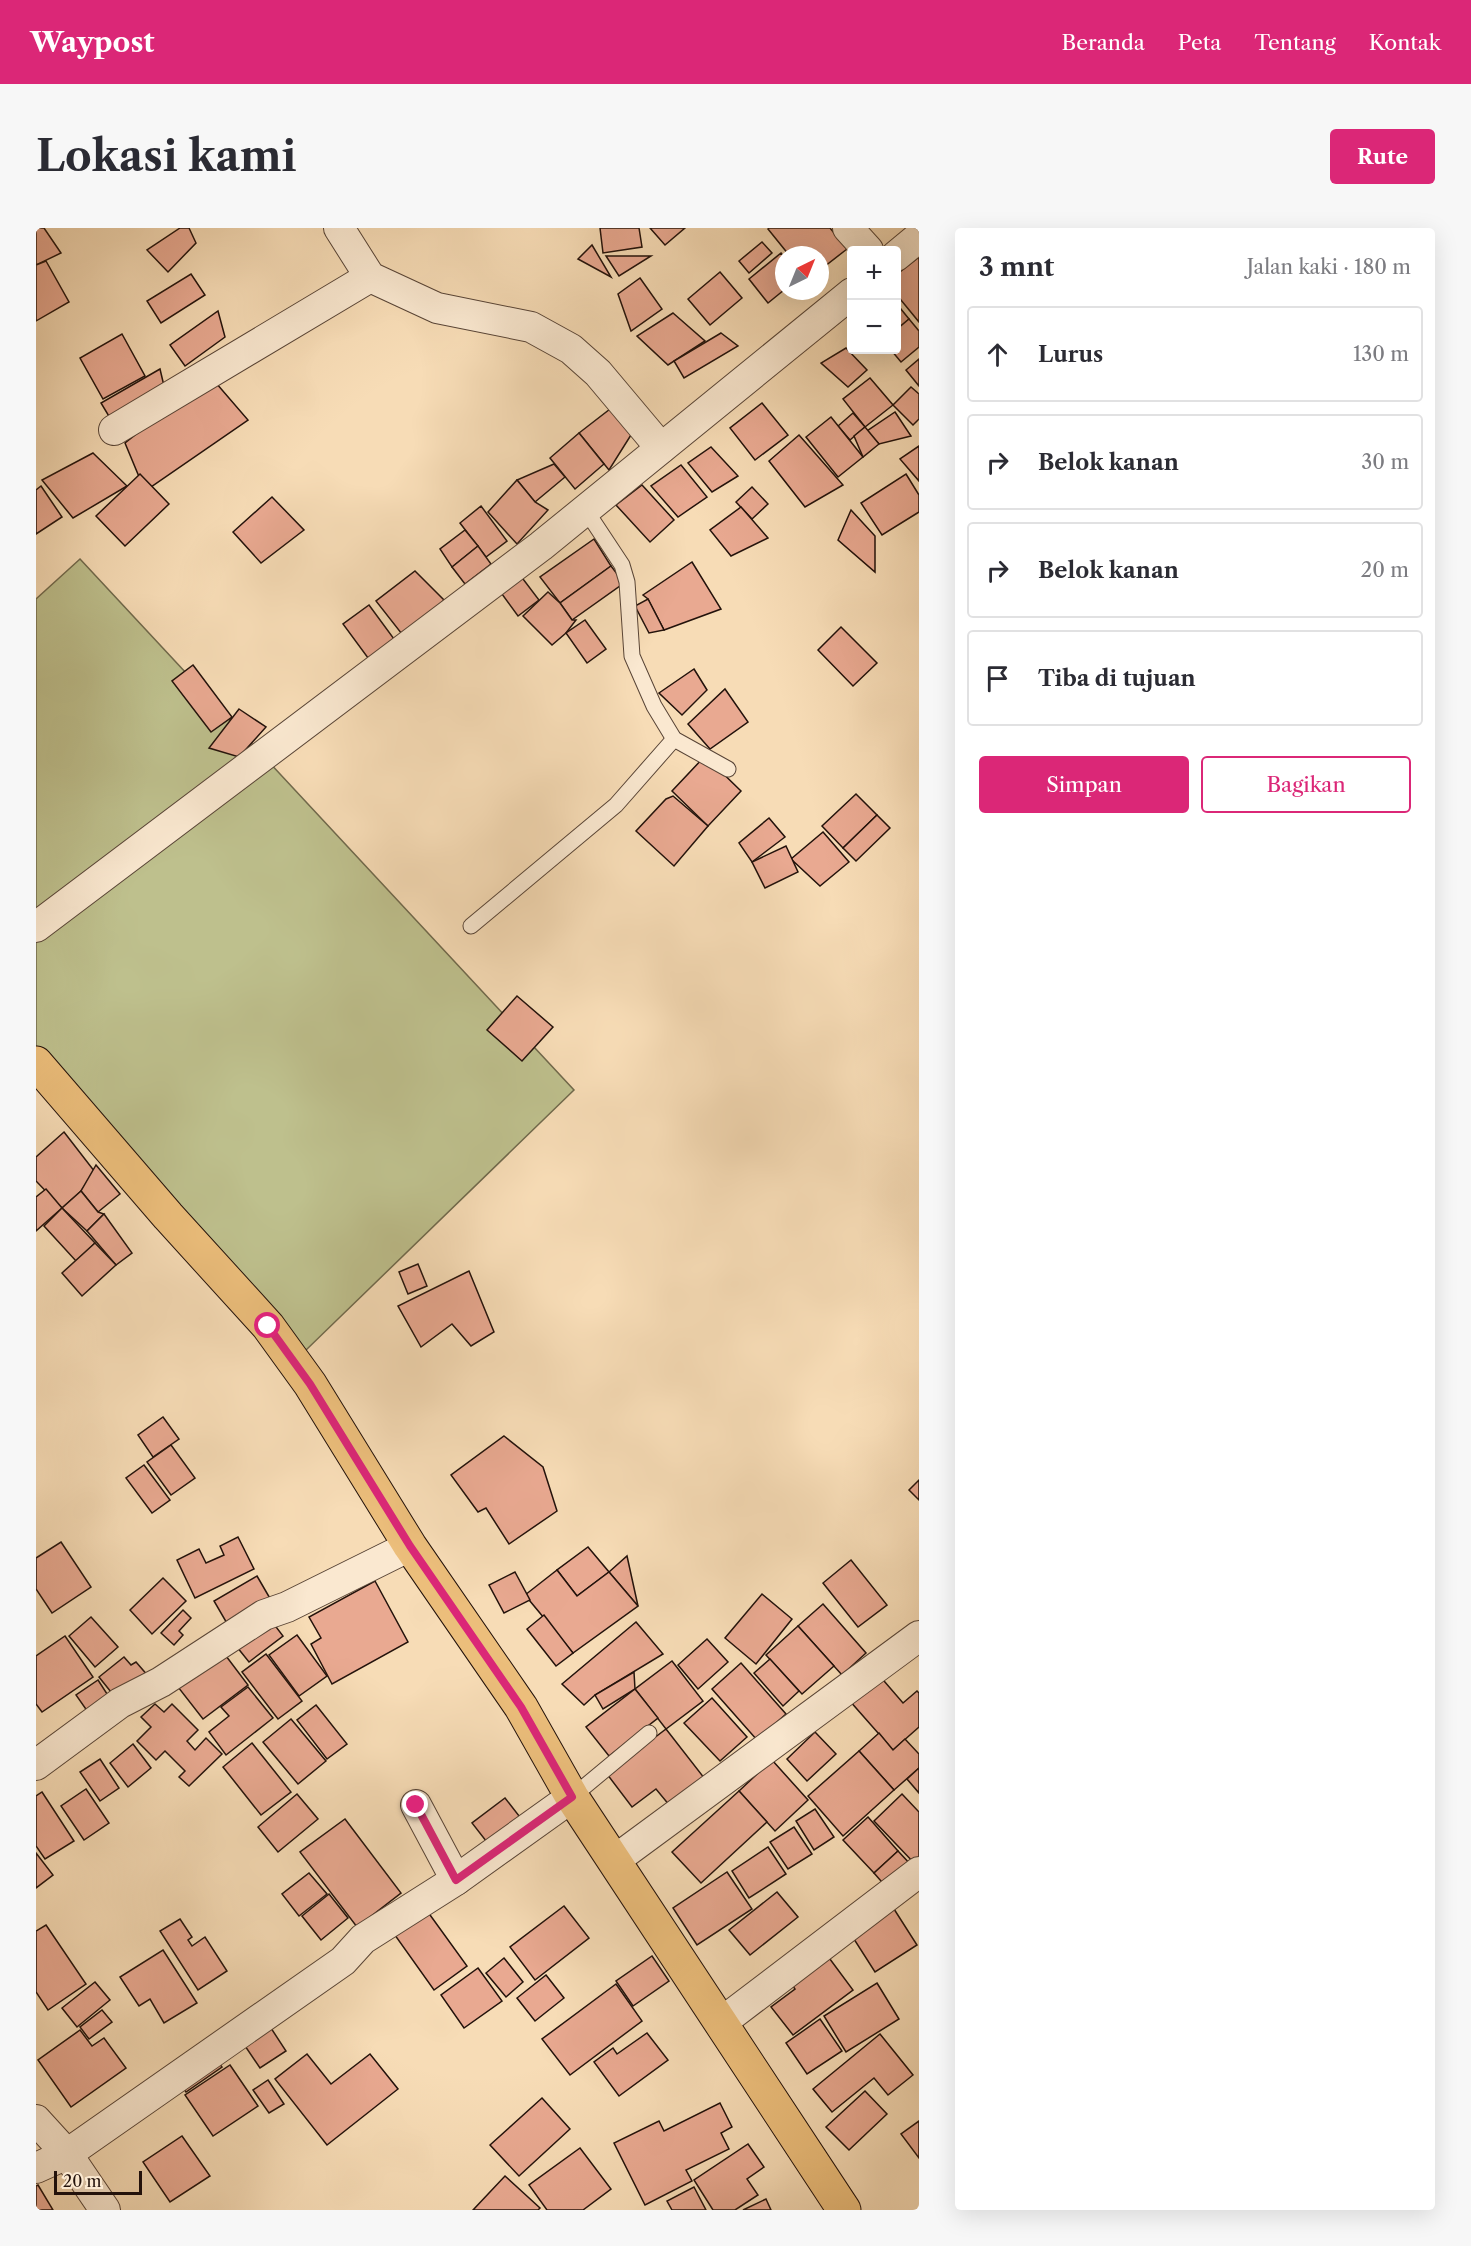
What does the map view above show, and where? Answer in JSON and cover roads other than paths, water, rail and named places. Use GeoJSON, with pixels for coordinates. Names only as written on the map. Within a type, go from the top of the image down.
{"type":"FeatureCollection","features":[{"type":"Feature","properties":{"kind":"main road"},"geometry":{"type":"LineString","coordinates":[[36,1063],[168,1216],[268,1326],[310,1384],[410,1546],[521,1707],[572,1797],[844,2210]]}},
{"type":"Feature","properties":{"kind":"street"},"geometry":{"type":"LineString","coordinates":[[339,228],[370,277],[437,308],[531,327],[571,349],[598,373],[661,448]]}},
{"type":"Feature","properties":{"kind":"street"},"geometry":{"type":"LineString","coordinates":[[848,228],[864,246]]}},
{"type":"Feature","properties":{"kind":"street"},"geometry":{"type":"LineString","coordinates":[[901,253],[919,237]]}},
{"type":"Feature","properties":{"kind":"street"},"geometry":{"type":"LineString","coordinates":[[114,430],[370,277]]}},
{"type":"Feature","properties":{"kind":"street"},"geometry":{"type":"LineString","coordinates":[[36,927],[531,553],[847,297]]}},
{"type":"Feature","properties":{"kind":"street"},"geometry":{"type":"LineString","coordinates":[[36,1765],[120,1703],[161,1682],[264,1615],[287,1607],[410,1546]]}},
{"type":"Feature","properties":{"kind":"street"},"geometry":{"type":"LineString","coordinates":[[615,1860],[919,1636]]}},
{"type":"Feature","properties":{"kind":"street"},"geometry":{"type":"LineString","coordinates":[[36,2168],[67,2154],[343,1960],[363,1939],[456,1880],[572,1797]]}},
{"type":"Feature","properties":{"kind":"street"},"geometry":{"type":"LineString","coordinates":[[416,1805],[456,1880]]}},
{"type":"Feature","properties":{"kind":"street"},"geometry":{"type":"LineString","coordinates":[[722,2022],[919,1872]]}},
{"type":"Feature","properties":{"kind":"street"},"geometry":{"type":"LineString","coordinates":[[36,2120],[67,2154],[105,2210]]}},
{"type":"Feature","properties":{"kind":"lane"},"geometry":{"type":"LineString","coordinates":[[585,509],[622,565],[627,582],[632,656],[654,706],[674,739],[728,769]]}},
{"type":"Feature","properties":{"kind":"lane"},"geometry":{"type":"LineString","coordinates":[[471,926],[616,805],[674,739]]}},
{"type":"Feature","properties":{"kind":"lane"},"geometry":{"type":"LineString","coordinates":[[572,1797],[649,1733]]}}]}
